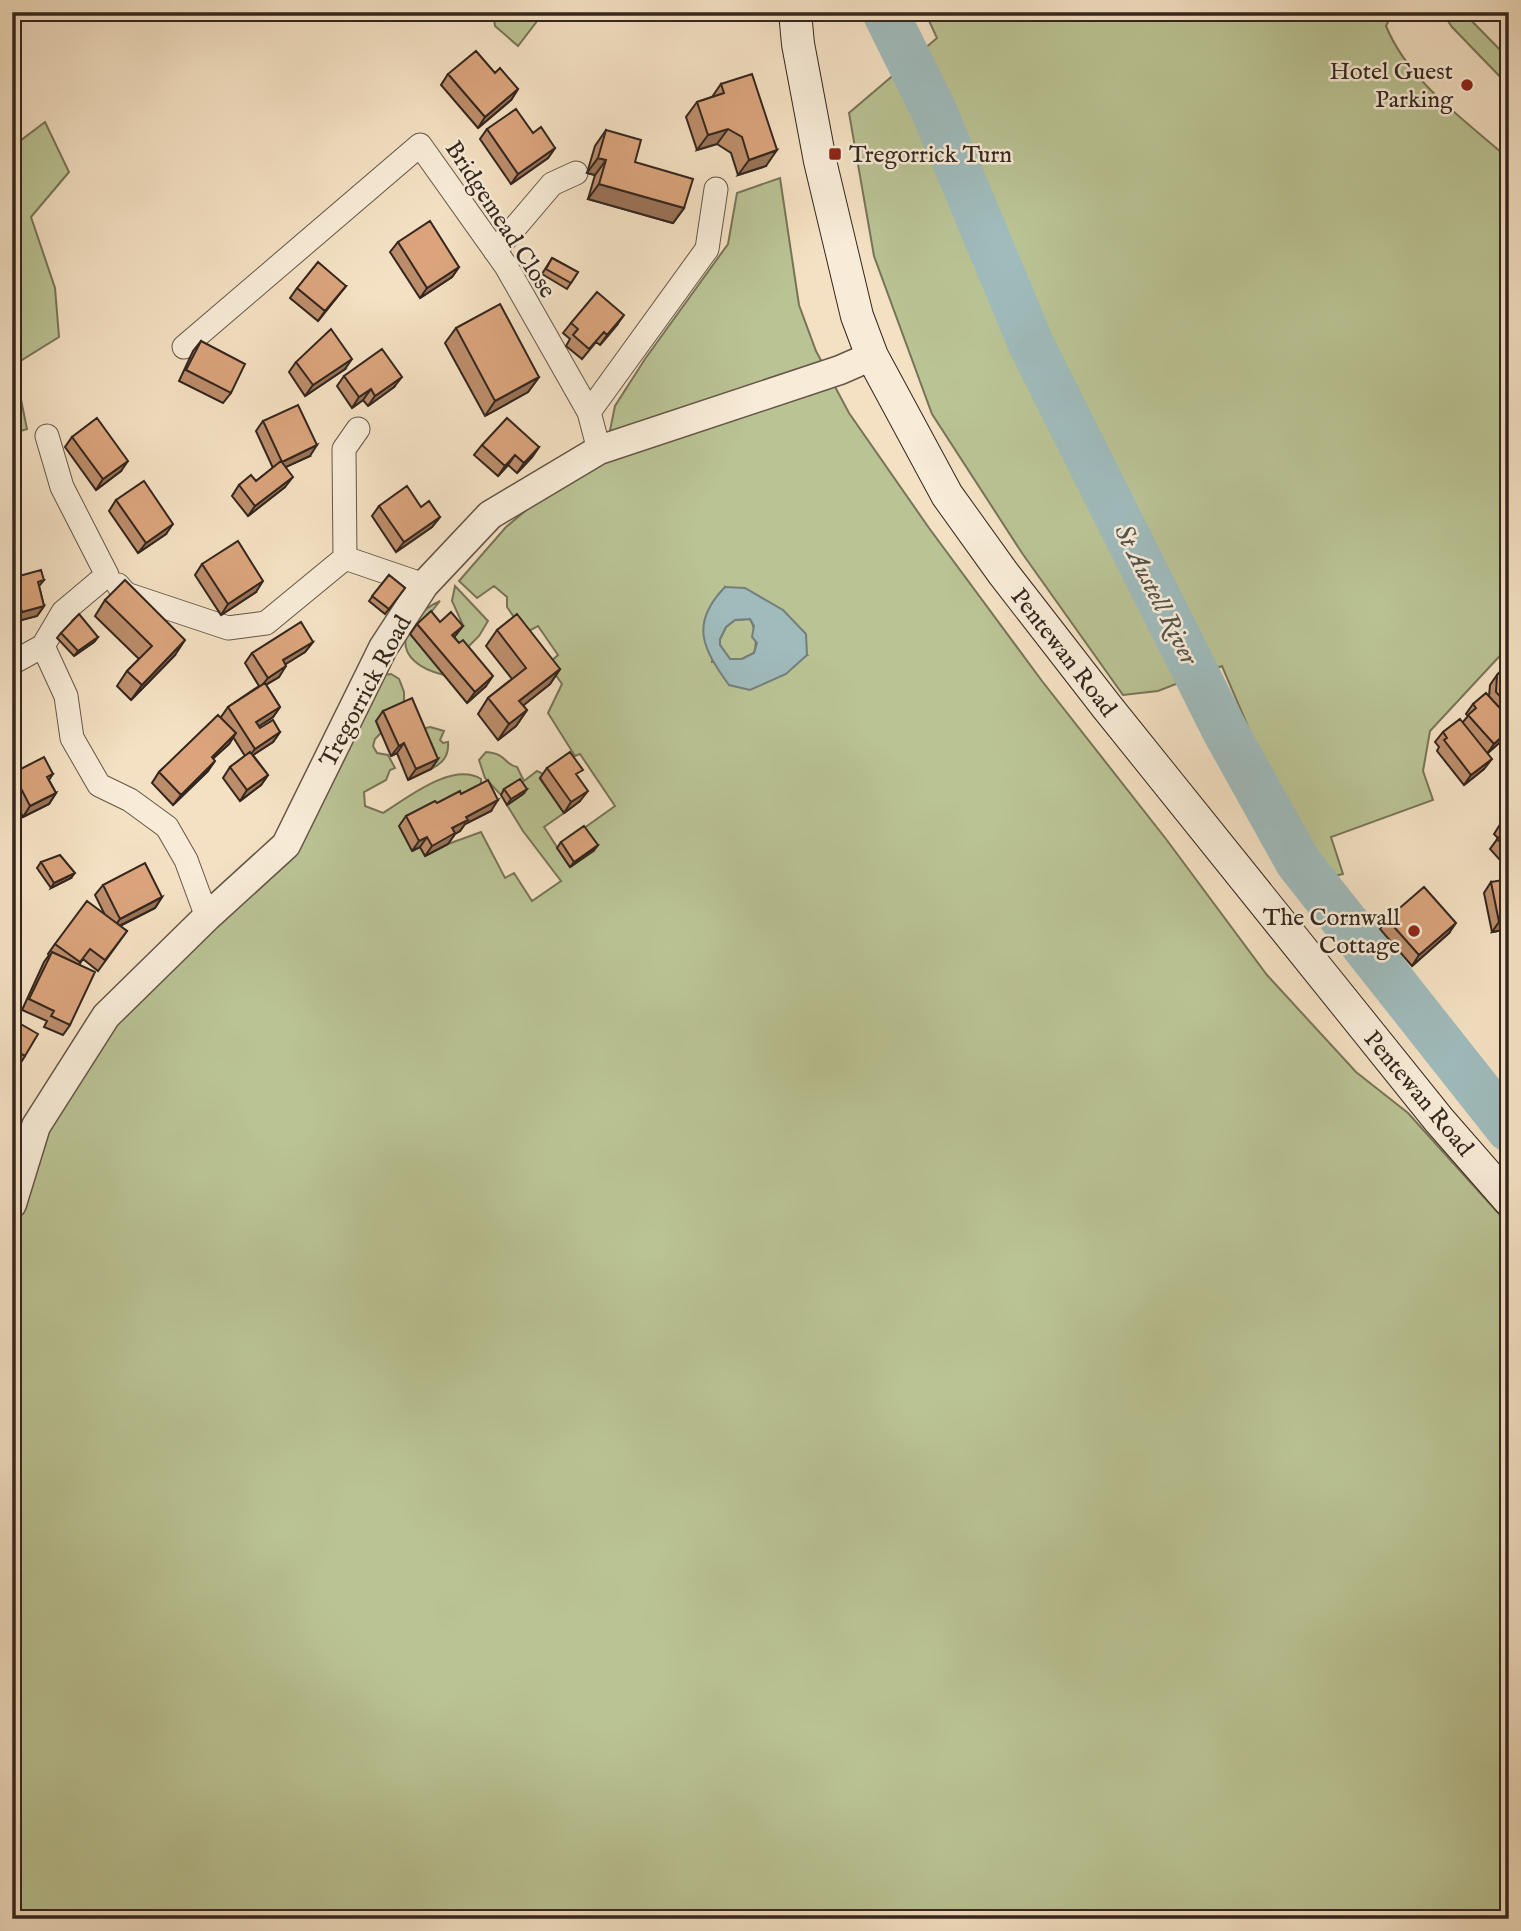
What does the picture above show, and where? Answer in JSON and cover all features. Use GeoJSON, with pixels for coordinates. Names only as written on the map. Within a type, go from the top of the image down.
{"type":"FeatureCollection","features":[{"type":"Feature","properties":{"kind":"main road","name":"Pentewan Road"},"geometry":{"type":"LineString","coordinates":[[795,12],[798,44],[820,161],[857,316],[872,356],[947,495],[1003,573],[1280,924],[1439,1120],[1509,1200]]}},
{"type":"Feature","properties":{"kind":"street","name":"Bridgemead Close"},"geometry":{"type":"LineString","coordinates":[[184,347],[420,145],[495,251],[589,412],[599,450]]}},
{"type":"Feature","properties":{"kind":"street"},"geometry":{"type":"LineString","coordinates":[[495,251],[552,184],[576,173]]}},
{"type":"Feature","properties":{"kind":"street"},"geometry":{"type":"LineString","coordinates":[[589,412],[707,249],[716,189]]}},
{"type":"Feature","properties":{"kind":"street","name":"Tregorrick Road"},"geometry":{"type":"LineString","coordinates":[[12,1204],[36,1126],[106,1016],[285,845],[383,648],[424,585],[490,515],[599,450],[840,370],[872,356]]}},
{"type":"Feature","properties":{"kind":"street"},"geometry":{"type":"LineString","coordinates":[[345,558],[344,449],[358,429]]}},
{"type":"Feature","properties":{"kind":"street"},"geometry":{"type":"LineString","coordinates":[[47,436],[62,486],[107,575],[126,594],[229,628],[266,623],[345,558]]}},
{"type":"Feature","properties":{"kind":"street"},"geometry":{"type":"LineString","coordinates":[[345,558],[424,585]]}},
{"type":"Feature","properties":{"kind":"street"},"geometry":{"type":"LineString","coordinates":[[12,663],[43,646],[63,612],[107,575]]}},
{"type":"Feature","properties":{"kind":"street"},"geometry":{"type":"LineString","coordinates":[[43,646],[66,696],[72,738],[99,785],[130,800],[167,827],[186,860],[207,917]]}},
{"type":"Feature","properties":{"kind":"green space"},"geometry":{"type":"Polygon","coordinates":[[[493,12],[544,12],[518,46],[495,26],[493,12]]]}},
{"type":"Feature","properties":{"kind":"green space"},"geometry":{"type":"Polygon","coordinates":[[[925,12],[1393,12],[1386,26],[1409,65],[1457,115],[1509,159],[1509,646],[1430,731],[1423,771],[1433,800],[1331,837],[1343,874],[1326,878],[1282,806],[1222,666],[1158,691],[1123,695],[1022,553],[932,414],[874,256],[849,113],[937,38],[925,12]]]}},
{"type":"Feature","properties":{"kind":"green space"},"geometry":{"type":"Polygon","coordinates":[[[1442,12],[1463,12],[1509,59],[1509,86],[1452,27],[1442,12]]]}},
{"type":"Feature","properties":{"kind":"green space"},"geometry":{"type":"Polygon","coordinates":[[[45,122],[69,172],[31,217],[55,288],[59,337],[14,365],[27,429],[17,432],[12,468],[12,147],[45,122]]]}},
{"type":"Feature","properties":{"kind":"green space"},"geometry":{"type":"Polygon","coordinates":[[[780,178],[799,305],[816,351],[849,413],[929,528],[1042,681],[1166,839],[1267,975],[1356,1072],[1408,1113],[1509,1225],[1509,1919],[12,1919],[12,1217],[38,1149],[116,1019],[287,858],[384,675],[391,674],[399,679],[404,692],[404,709],[376,721],[381,733],[373,746],[377,753],[388,755],[395,768],[390,770],[386,780],[364,792],[365,806],[383,813],[417,791],[444,778],[470,775],[481,779],[481,791],[420,847],[425,856],[481,832],[505,878],[514,873],[532,901],[561,881],[507,805],[523,794],[501,795],[485,778],[479,760],[486,752],[493,753],[517,767],[524,781],[537,771],[545,775],[540,779],[564,813],[544,827],[570,867],[594,851],[580,831],[615,806],[580,754],[575,756],[548,713],[562,684],[548,664],[558,655],[538,626],[525,633],[507,607],[507,597],[494,586],[477,598],[459,581],[506,527],[554,487],[605,455],[615,406],[645,359],[728,244],[737,193],[780,178]],[[725,587],[712,662],[807,655],[725,587]]]}},
{"type":"Feature","properties":{"kind":"green space"},"geometry":{"type":"Polygon","coordinates":[[[455,586],[488,621],[479,636],[460,655],[445,645],[452,632],[463,625],[452,601],[455,586]]]}},
{"type":"Feature","properties":{"kind":"green space"},"geometry":{"type":"Polygon","coordinates":[[[440,601],[424,621],[444,675],[415,661],[408,652],[405,641],[414,620],[440,601]]]}},
{"type":"Feature","properties":{"kind":"green space"},"geometry":{"type":"Polygon","coordinates":[[[750,619],[756,635],[754,653],[742,659],[730,659],[720,645],[726,627],[735,620],[750,619]]]}},
{"type":"Feature","properties":{"kind":"green space"},"geometry":{"type":"Polygon","coordinates":[[[430,727],[444,731],[440,740],[443,743],[448,742],[444,758],[431,769],[422,729],[430,727]]]}},
{"type":"Feature","properties":{"kind":"water"},"geometry":{"type":"Polygon","coordinates":[[[725,587],[745,588],[783,610],[806,634],[807,655],[786,674],[750,690],[729,685],[712,660],[704,636],[707,613],[725,587]],[[750,619],[735,620],[726,627],[720,645],[730,659],[742,659],[754,653],[757,643],[752,637],[754,626],[750,619]]]}},
{"type":"Feature","properties":{"kind":"building"},"geometry":{"type":"Polygon","coordinates":[[[476,51],[495,73],[500,68],[518,89],[485,117],[448,74],[476,51]]]}},
{"type":"Feature","properties":{"kind":"building"},"geometry":{"type":"Polygon","coordinates":[[[752,74],[777,150],[749,160],[742,137],[728,129],[708,135],[697,102],[724,93],[721,84],[752,74]]]}},
{"type":"Feature","properties":{"kind":"building"},"geometry":{"type":"Polygon","coordinates":[[[516,109],[533,133],[541,127],[555,148],[518,174],[487,129],[516,109]]]}},
{"type":"Feature","properties":{"kind":"building"},"geometry":{"type":"Polygon","coordinates":[[[606,130],[641,140],[635,162],[693,179],[684,208],[599,184],[606,160],[598,158],[606,130]]]}},
{"type":"Feature","properties":{"kind":"building"},"geometry":{"type":"Polygon","coordinates":[[[430,221],[459,267],[427,288],[398,242],[430,221]]]}},
{"type":"Feature","properties":{"kind":"building"},"geometry":{"type":"Polygon","coordinates":[[[552,258],[578,272],[571,283],[546,269],[552,258]]]}},
{"type":"Feature","properties":{"kind":"building"},"geometry":{"type":"Polygon","coordinates":[[[318,262],[346,286],[325,311],[297,288],[318,262]]]}},
{"type":"Feature","properties":{"kind":"building"},"geometry":{"type":"Polygon","coordinates":[[[597,292],[624,315],[607,335],[604,332],[589,349],[573,335],[578,329],[571,323],[597,292]]]}},
{"type":"Feature","properties":{"kind":"building"},"geometry":{"type":"Polygon","coordinates":[[[500,304],[539,377],[495,401],[456,328],[500,304]]]}},
{"type":"Feature","properties":{"kind":"building"},"geometry":{"type":"Polygon","coordinates":[[[331,329],[352,359],[313,385],[296,362],[331,329]]]}},
{"type":"Feature","properties":{"kind":"building"},"geometry":{"type":"Polygon","coordinates":[[[201,341],[245,364],[231,393],[186,370],[201,341]]]}},
{"type":"Feature","properties":{"kind":"building"},"geometry":{"type":"Polygon","coordinates":[[[382,349],[402,377],[375,396],[371,389],[359,397],[344,376],[382,349]]]}},
{"type":"Feature","properties":{"kind":"building"},"geometry":{"type":"Polygon","coordinates":[[[298,405],[317,445],[282,462],[263,421],[298,405]]]}},
{"type":"Feature","properties":{"kind":"building"},"geometry":{"type":"Polygon","coordinates":[[[97,418],[128,461],[103,479],[72,437],[97,418]]]}},
{"type":"Feature","properties":{"kind":"building"},"geometry":{"type":"Polygon","coordinates":[[[507,418],[539,447],[524,463],[515,455],[505,466],[482,445],[507,418]]]}},
{"type":"Feature","properties":{"kind":"building"},"geometry":{"type":"Polygon","coordinates":[[[281,461],[293,477],[255,506],[239,485],[251,475],[256,481],[281,461]]]}},
{"type":"Feature","properties":{"kind":"building"},"geometry":{"type":"Polygon","coordinates":[[[144,481],[173,524],[146,543],[116,500],[144,481]]]}},
{"type":"Feature","properties":{"kind":"building"},"geometry":{"type":"Polygon","coordinates":[[[407,486],[421,507],[429,501],[440,517],[404,542],[379,506],[407,486]]]}},
{"type":"Feature","properties":{"kind":"building"},"geometry":{"type":"Polygon","coordinates":[[[238,541],[263,581],[228,604],[202,564],[238,541]]]}},
{"type":"Feature","properties":{"kind":"building"},"geometry":{"type":"Polygon","coordinates":[[[41,570],[44,580],[38,582],[44,606],[22,612],[12,578],[41,570]]]}},
{"type":"Feature","properties":{"kind":"building"},"geometry":{"type":"Polygon","coordinates":[[[389,575],[405,588],[389,609],[372,596],[389,575]]]}},
{"type":"Feature","properties":{"kind":"building"},"geometry":{"type":"Polygon","coordinates":[[[125,580],[185,640],[142,685],[127,671],[152,646],[105,600],[125,580]]]}},
{"type":"Feature","properties":{"kind":"building"},"geometry":{"type":"Polygon","coordinates":[[[431,611],[440,622],[451,612],[463,626],[452,635],[459,643],[463,640],[493,676],[475,692],[417,624],[431,611]]]}},
{"type":"Feature","properties":{"kind":"building"},"geometry":{"type":"Polygon","coordinates":[[[79,614],[98,637],[78,651],[61,633],[79,614]]]}},
{"type":"Feature","properties":{"kind":"building"},"geometry":{"type":"Polygon","coordinates":[[[517,614],[560,669],[519,701],[527,710],[509,724],[488,698],[526,668],[497,630],[517,614]]]}},
{"type":"Feature","properties":{"kind":"building"},"geometry":{"type":"Polygon","coordinates":[[[301,622],[313,642],[283,660],[286,666],[268,678],[252,653],[301,622]]]}},
{"type":"Feature","properties":{"kind":"building"},"geometry":{"type":"Polygon","coordinates":[[[1509,663],[1509,706],[1496,692],[1497,675],[1509,663]]]}},
{"type":"Feature","properties":{"kind":"building"},"geometry":{"type":"Polygon","coordinates":[[[265,683],[280,707],[256,722],[260,728],[273,720],[280,732],[255,749],[228,707],[265,683]]]}},
{"type":"Feature","properties":{"kind":"building"},"geometry":{"type":"Polygon","coordinates":[[[1486,693],[1509,718],[1509,730],[1494,744],[1468,715],[1476,708],[1473,704],[1486,693]]]}},
{"type":"Feature","properties":{"kind":"building"},"geometry":{"type":"Polygon","coordinates":[[[412,698],[438,759],[416,769],[404,743],[399,746],[383,711],[412,698]]]}},
{"type":"Feature","properties":{"kind":"building"},"geometry":{"type":"Polygon","coordinates":[[[218,715],[236,733],[212,757],[215,761],[181,795],[159,772],[218,715]]]}},
{"type":"Feature","properties":{"kind":"building"},"geometry":{"type":"Polygon","coordinates":[[[1460,719],[1492,759],[1471,775],[1444,740],[1447,738],[1443,732],[1460,719]]]}},
{"type":"Feature","properties":{"kind":"building"},"geometry":{"type":"Polygon","coordinates":[[[250,752],[268,775],[247,790],[230,767],[250,752]]]}},
{"type":"Feature","properties":{"kind":"building"},"geometry":{"type":"Polygon","coordinates":[[[570,752],[583,770],[576,774],[588,791],[571,802],[547,768],[570,752]]]}},
{"type":"Feature","properties":{"kind":"building"},"geometry":{"type":"Polygon","coordinates":[[[44,757],[53,774],[47,777],[56,793],[30,806],[13,773],[44,757]]]}},
{"type":"Feature","properties":{"kind":"building"},"geometry":{"type":"Polygon","coordinates":[[[520,779],[527,789],[511,799],[504,789],[520,779]]]}},
{"type":"Feature","properties":{"kind":"building"},"geometry":{"type":"Polygon","coordinates":[[[488,780],[498,800],[466,817],[468,820],[452,828],[455,833],[432,846],[427,837],[419,841],[406,816],[488,780]]]}},
{"type":"Feature","properties":{"kind":"building"},"geometry":{"type":"Polygon","coordinates":[[[1509,816],[1509,851],[1497,839],[1507,830],[1501,823],[1509,816]]]}},
{"type":"Feature","properties":{"kind":"building"},"geometry":{"type":"Polygon","coordinates":[[[584,826],[598,845],[574,862],[561,842],[584,826]]]}},
{"type":"Feature","properties":{"kind":"building"},"geometry":{"type":"Polygon","coordinates":[[[60,855],[75,873],[54,883],[41,862],[60,855]]]}},
{"type":"Feature","properties":{"kind":"building"},"geometry":{"type":"Polygon","coordinates":[[[145,863],[162,897],[120,919],[103,885],[145,863]]]}},
{"type":"Feature","properties":{"kind":"building"},"geometry":{"type":"Polygon","coordinates":[[[1509,879],[1509,920],[1499,922],[1491,882],[1509,879]]]}},
{"type":"Feature","properties":{"kind":"building","name":"The Cornwall Cottage"},"geometry":{"type":"Polygon","coordinates":[[[1424,887],[1456,923],[1419,955],[1387,919],[1424,887]]]}},
{"type":"Feature","properties":{"kind":"building"},"geometry":{"type":"Polygon","coordinates":[[[87,901],[127,931],[105,960],[90,949],[80,962],[55,944],[87,901]]]}},
{"type":"Feature","properties":{"kind":"building"},"geometry":{"type":"Polygon","coordinates":[[[52,952],[95,972],[70,1025],[51,1016],[54,1011],[29,999],[52,952]]]}},
{"type":"Feature","properties":{"kind":"building"},"geometry":{"type":"Polygon","coordinates":[[[12,1019],[38,1034],[25,1056],[12,1049],[12,1019]]]}},
{"type":"Feature","properties":{"kind":"waterway","name":"St Austell River"},"geometry":{"type":"LineString","coordinates":[[885,12],[934,111],[1032,346],[1224,729],[1298,862],[1509,1129]]}},
{"type":"Feature","properties":{"kind":"place","name":"Hotel Guest Parking"},"geometry":{"type":"Point","coordinates":[1467,85]}},
{"type":"Feature","properties":{"kind":"place","name":"Tregorrick Turn"},"geometry":{"type":"Point","coordinates":[835,154]}},
{"type":"Feature","properties":{"kind":"place","name":"The Cornwall Cottage"},"geometry":{"type":"Point","coordinates":[1414,931]}}]}
